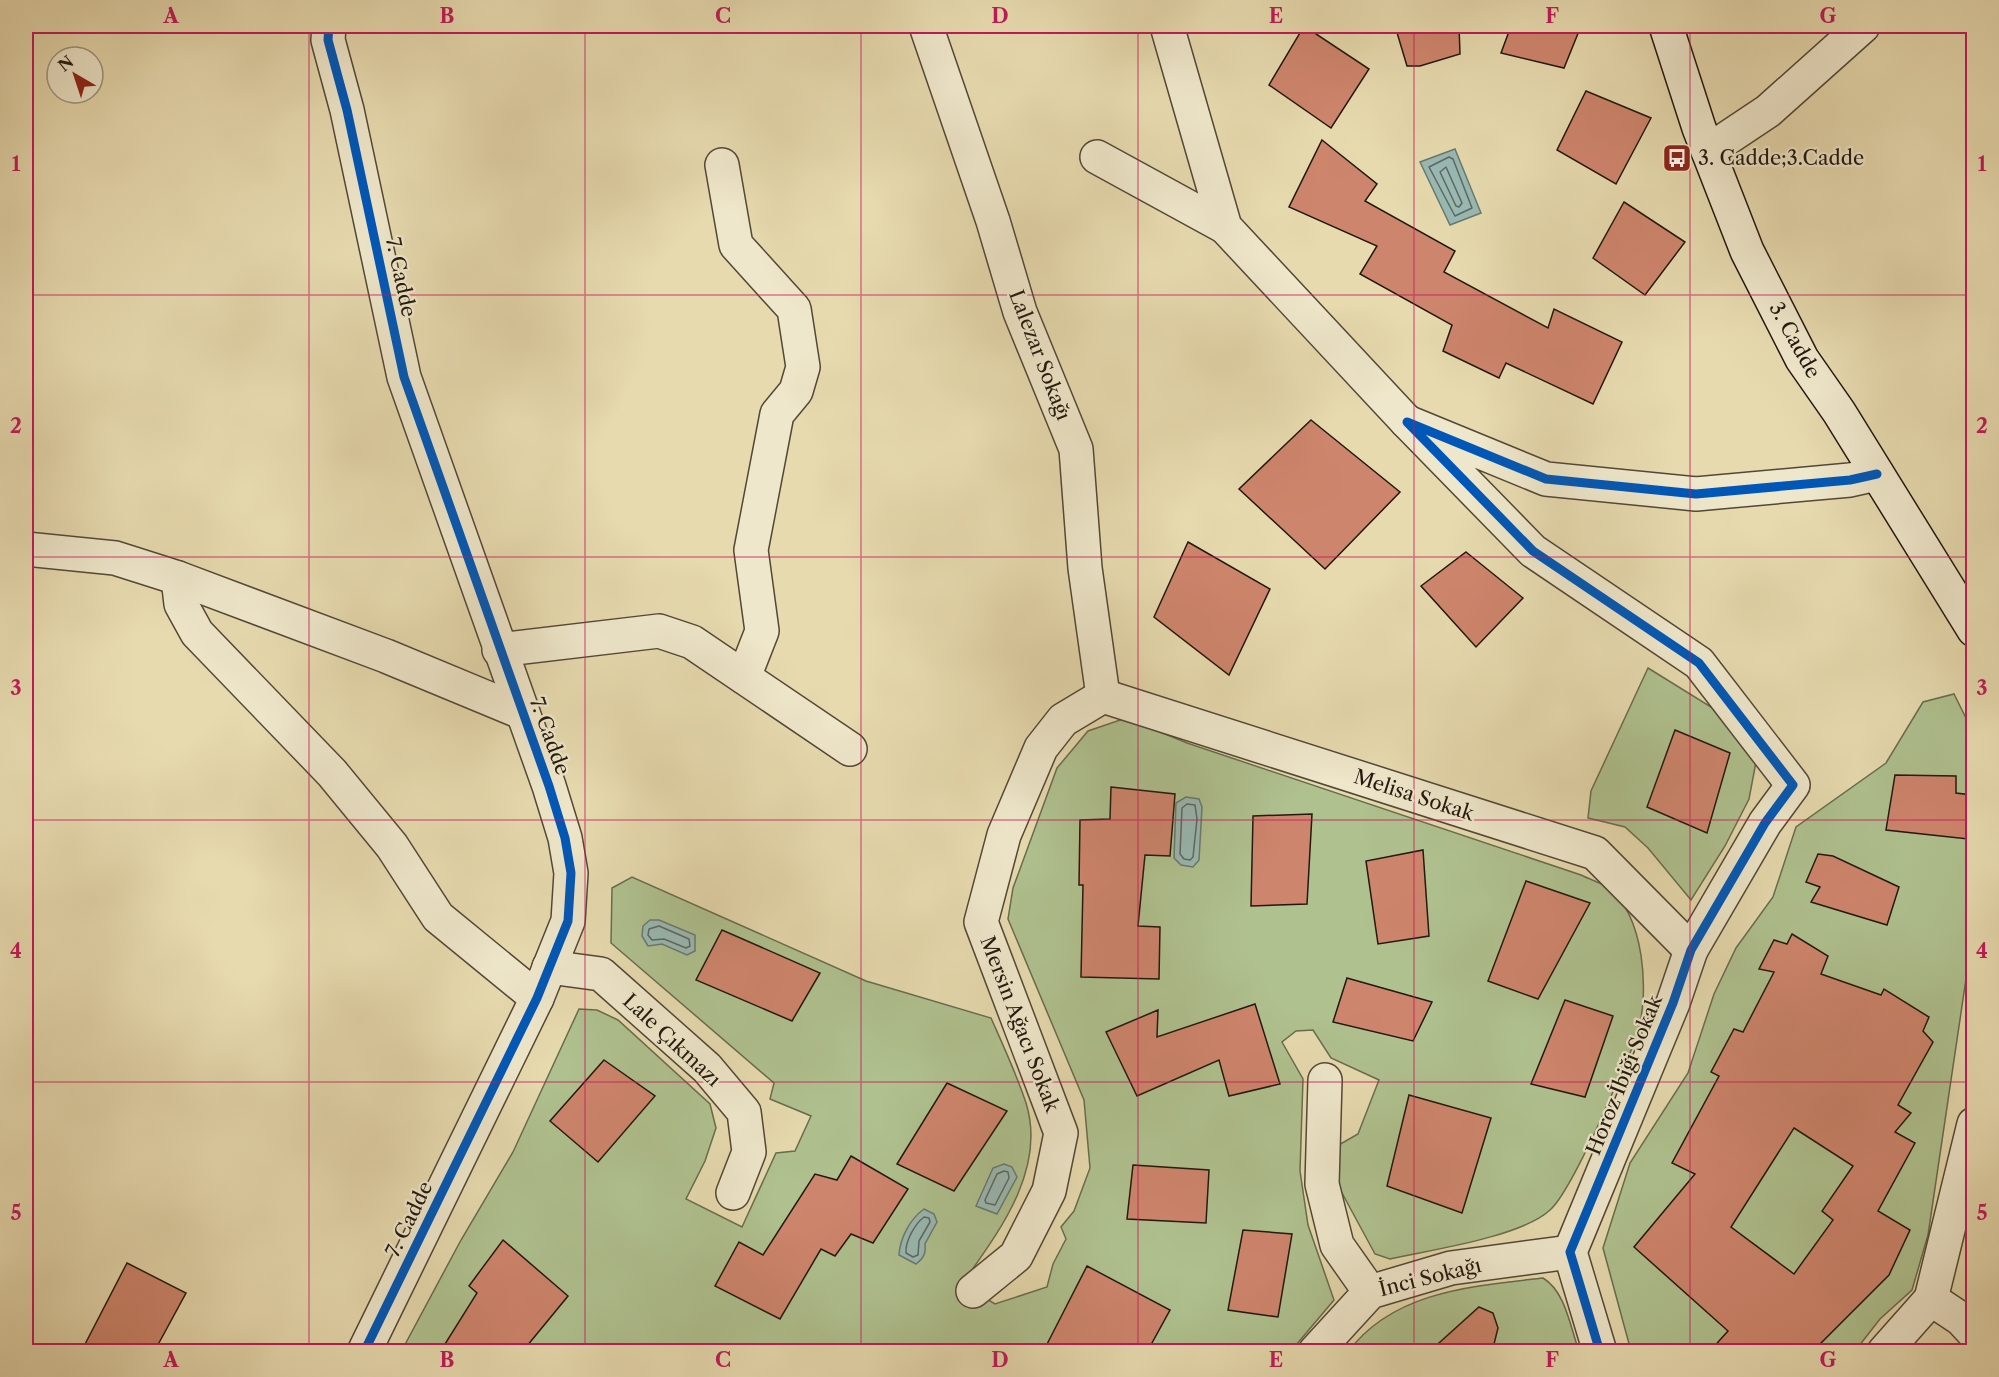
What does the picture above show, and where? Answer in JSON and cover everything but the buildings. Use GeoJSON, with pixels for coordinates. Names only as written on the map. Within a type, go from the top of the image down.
{"type":"FeatureCollection","features":[{"type":"Feature","properties":{"kind":"street","name":"7. Cadde"},"geometry":{"type":"LineString","coordinates":[[329,26],[328,39],[346,110],[404,376],[549,786],[565,838],[572,873],[568,921],[537,998],[364,1352]]}},
{"type":"Feature","properties":{"kind":"street","name":"Lalezar Sokağı"},"geometry":{"type":"LineString","coordinates":[[926,26],[993,221],[1020,312],[1076,449],[1085,568],[1103,696]]}},
{"type":"Feature","properties":{"kind":"street"},"geometry":{"type":"LineString","coordinates":[[1167,26],[1225,227]]}},
{"type":"Feature","properties":{"kind":"street","name":"3. Cadde"},"geometry":{"type":"LineString","coordinates":[[1666,26],[1708,151],[1747,251],[1802,359],[1974,630]]}},
{"type":"Feature","properties":{"kind":"street"},"geometry":{"type":"LineString","coordinates":[[1708,151],[1768,111],[1863,26]]}},
{"type":"Feature","properties":{"kind":"street"},"geometry":{"type":"LineString","coordinates":[[1096,157],[1225,227],[1407,422],[1546,479],[1696,494],[1850,480],[1876,474]]}},
{"type":"Feature","properties":{"kind":"street"},"geometry":{"type":"LineString","coordinates":[[722,165],[736,245],[794,309],[803,367],[796,391],[777,414],[755,528],[751,550],[762,631],[744,677]]}},
{"type":"Feature","properties":{"kind":"street","name":"Horoz İbiği Sokak"},"geometry":{"type":"LineString","coordinates":[[1407,422],[1533,551],[1700,663],[1793,785],[1765,823],[1691,950],[1673,1003],[1570,1252]]}},
{"type":"Feature","properties":{"kind":"street"},"geometry":{"type":"LineString","coordinates":[[26,549],[115,558],[178,578],[386,656],[521,712]]}},
{"type":"Feature","properties":{"kind":"street"},"geometry":{"type":"LineString","coordinates":[[178,578],[181,604],[197,633],[332,773],[392,846],[438,917],[537,998]]}},
{"type":"Feature","properties":{"kind":"street"},"geometry":{"type":"LineString","coordinates":[[500,650],[659,631],[692,642],[850,749]]}},
{"type":"Feature","properties":{"kind":"street","name":"Melisa Sokak"},"geometry":{"type":"LineString","coordinates":[[1103,696],[1595,853],[1691,950]]}},
{"type":"Feature","properties":{"kind":"street","name":"Mersin Ağacı Sokak"},"geometry":{"type":"LineString","coordinates":[[973,1291],[1016,1256],[1049,1191],[1061,1133],[981,922],[1004,835],[1041,748],[1063,720],[1103,696]]}},
{"type":"Feature","properties":{"kind":"street","name":"Lale Çıkmazı"},"geometry":{"type":"LineString","coordinates":[[549,967],[601,974],[707,1068],[744,1112],[749,1152],[733,1193]]}},
{"type":"Feature","properties":{"kind":"street"},"geometry":{"type":"LineString","coordinates":[[1325,1080],[1322,1184],[1337,1245],[1370,1292]]}},
{"type":"Feature","properties":{"kind":"street"},"geometry":{"type":"LineString","coordinates":[[1884,1352],[1930,1299],[1974,1124]]}},
{"type":"Feature","properties":{"kind":"street"},"geometry":{"type":"LineString","coordinates":[[1570,1252],[1600,1352]]}},
{"type":"Feature","properties":{"kind":"street","name":"İnci Sokağı"},"geometry":{"type":"LineString","coordinates":[[1315,1352],[1370,1292],[1451,1268],[1570,1252]]}},
{"type":"Feature","properties":{"kind":"street"},"geometry":{"type":"LineString","coordinates":[[1930,1299],[1961,1319],[1974,1333]]}},
{"type":"Feature","properties":{"kind":"green space"},"geometry":{"type":"Polygon","coordinates":[[[1648,668],[1724,715],[1756,762],[1749,799],[1725,846],[1691,900],[1648,848],[1625,827],[1588,818],[1591,791],[1648,668]]]}},
{"type":"Feature","properties":{"kind":"green space"},"geometry":{"type":"Polygon","coordinates":[[[1954,694],[1973,732],[1973,947],[1966,979],[1928,1235],[1912,1290],[1880,1319],[1855,1351],[1631,1351],[1603,1248],[1630,1163],[1688,1073],[1714,994],[1736,948],[1773,897],[1796,827],[1886,763],[1923,702],[1954,694]]]}},
{"type":"Feature","properties":{"kind":"green space"},"geometry":{"type":"Polygon","coordinates":[[[1126,718],[1187,743],[1581,875],[1606,886],[1619,898],[1629,915],[1641,955],[1643,999],[1641,1018],[1629,1056],[1591,1140],[1570,1181],[1550,1210],[1518,1228],[1474,1241],[1390,1259],[1375,1254],[1335,1180],[1330,1150],[1358,1134],[1379,1080],[1331,1058],[1313,1030],[1296,1031],[1282,1042],[1303,1079],[1300,1171],[1308,1225],[1334,1300],[1291,1351],[401,1352],[461,1240],[513,1152],[579,1009],[597,1010],[618,1020],[710,1104],[716,1128],[705,1161],[686,1199],[742,1227],[776,1153],[795,1151],[811,1116],[770,1099],[774,1083],[611,943],[612,888],[632,877],[866,981],[991,1018],[1026,1103],[1031,1128],[1030,1152],[1024,1176],[1004,1222],[962,1284],[995,1304],[1047,1287],[1053,1264],[1066,1239],[1061,1227],[1074,1211],[1090,1168],[1084,1100],[1008,919],[1013,888],[1057,768],[1088,731],[1126,718]]]}},
{"type":"Feature","properties":{"kind":"green space"},"geometry":{"type":"Polygon","coordinates":[[[1543,1278],[1551,1284],[1562,1301],[1579,1351],[1348,1352],[1366,1332],[1388,1316],[1411,1304],[1462,1289],[1543,1278]]]}},
{"type":"Feature","properties":{"kind":"water"},"geometry":{"type":"Polygon","coordinates":[[[1455,149],[1481,213],[1450,225],[1420,162],[1455,149]]]}},
{"type":"Feature","properties":{"kind":"water"},"geometry":{"type":"Polygon","coordinates":[[[1186,797],[1199,799],[1202,807],[1199,860],[1193,867],[1181,865],[1174,858],[1176,803],[1186,797]]]}},
{"type":"Feature","properties":{"kind":"water"},"geometry":{"type":"Polygon","coordinates":[[[650,920],[659,920],[695,935],[695,951],[687,955],[662,944],[648,946],[642,936],[643,926],[650,920]]]}},
{"type":"Feature","properties":{"kind":"water"},"geometry":{"type":"Polygon","coordinates":[[[1004,1164],[1012,1167],[1017,1177],[997,1214],[976,1206],[993,1168],[1004,1164]]]}},
{"type":"Feature","properties":{"kind":"water"},"geometry":{"type":"Polygon","coordinates":[[[924,1209],[934,1214],[937,1222],[925,1244],[924,1255],[916,1264],[899,1255],[910,1223],[924,1209]]]}},
{"type":"Feature","properties":{"kind":"cycle path"},"geometry":{"type":"LineString","coordinates":[[329,26],[328,40],[347,110],[404,377],[549,786],[565,838],[571,873],[568,921],[537,998],[364,1352]]}},
{"type":"Feature","properties":{"kind":"cycle path"},"geometry":{"type":"LineString","coordinates":[[1600,1352],[1570,1252],[1673,1003],[1691,950],[1765,823],[1793,785],[1699,663],[1533,551],[1407,422],[1546,479],[1696,494],[1850,480],[1877,474]]}},
{"type":"Feature","properties":{"kind":"place","name":"3. Cadde;3.Cadde"},"geometry":{"type":"Point","coordinates":[1677,158]}}]}
